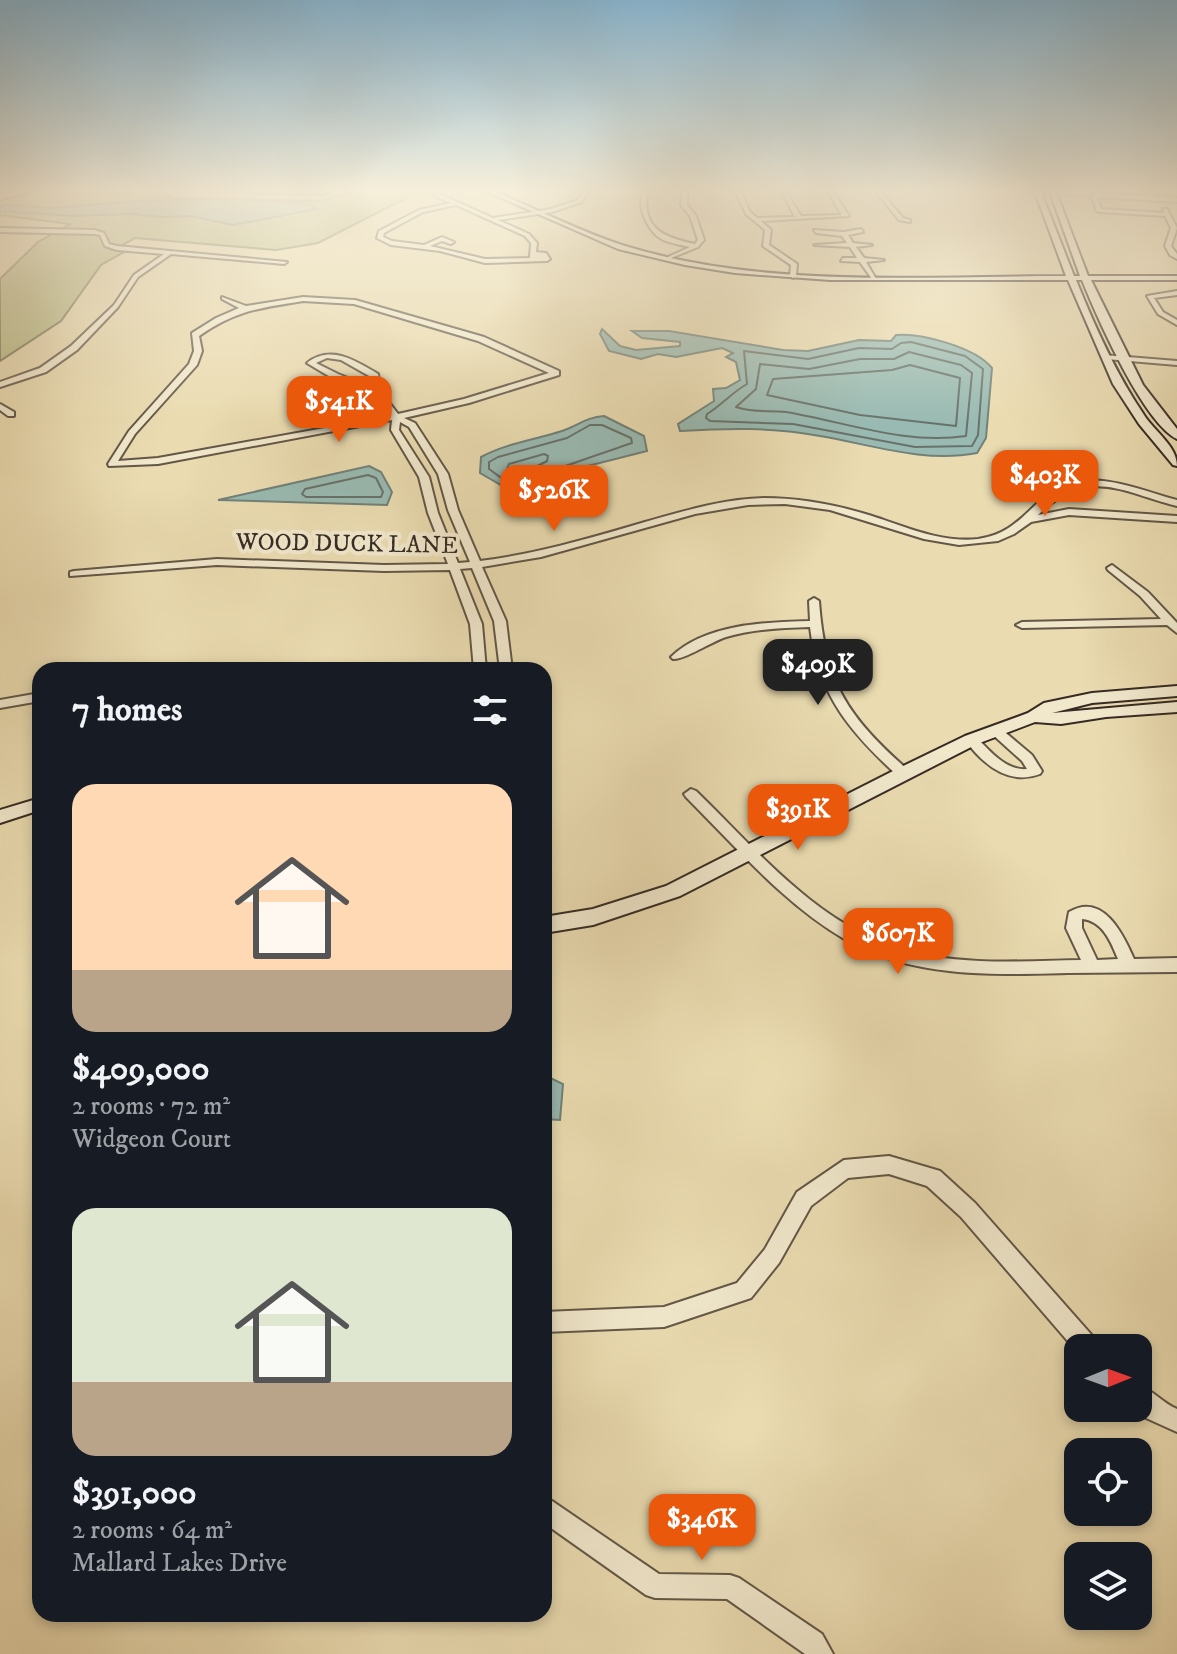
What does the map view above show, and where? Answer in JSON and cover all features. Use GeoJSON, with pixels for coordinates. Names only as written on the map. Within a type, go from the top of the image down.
{"type":"FeatureCollection","features":[{"type":"Feature","properties":{"kind":"main road"},"geometry":{"type":"LineString","coordinates":[[764,269],[872,275],[1177,275]]}},
{"type":"Feature","properties":{"kind":"main road"},"geometry":{"type":"LineString","coordinates":[[1069,269],[1129,402],[1177,463]]}},
{"type":"Feature","properties":{"kind":"main road"},"geometry":{"type":"LineString","coordinates":[[1083,269],[1149,403],[1177,436]]}},
{"type":"Feature","properties":{"kind":"main road"},"geometry":{"type":"LineString","coordinates":[[552,924],[593,917],[673,891],[903,773],[971,740],[1034,717],[1050,707],[1092,698],[1177,691]]}},
{"type":"Feature","properties":{"kind":"main road"},"geometry":{"type":"LineString","coordinates":[[1034,717],[1061,719],[1177,707]]}},
{"type":"Feature","properties":{"kind":"main road"},"geometry":{"type":"LineString","coordinates":[[0,817],[32,807]]}},
{"type":"Feature","properties":{"kind":"street"},"geometry":{"type":"LineString","coordinates":[[0,385],[34,375],[74,348],[116,306],[136,276],[146,269]]}},
{"type":"Feature","properties":{"kind":"street"},"geometry":{"type":"LineString","coordinates":[[868,269],[872,275]]}},
{"type":"Feature","properties":{"kind":"street"},"geometry":{"type":"LineString","coordinates":[[1177,293],[1150,296],[1160,313],[1177,323]]}},
{"type":"Feature","properties":{"kind":"street"},"geometry":{"type":"LineString","coordinates":[[224,298],[245,308]]}},
{"type":"Feature","properties":{"kind":"street"},"geometry":{"type":"LineString","coordinates":[[303,299],[355,302],[481,339],[556,373],[466,401],[396,417],[158,461],[112,464],[132,433],[193,365],[198,351],[195,335],[218,319],[245,308],[303,299]]}},
{"type":"Feature","properties":{"kind":"street"},"geometry":{"type":"LineString","coordinates":[[377,392],[311,363],[330,355],[342,357],[375,376],[377,392],[396,417],[412,425],[443,474],[453,510],[500,621],[505,662]]}},
{"type":"Feature","properties":{"kind":"street"},"geometry":{"type":"LineString","coordinates":[[1106,357],[1177,363]]}},
{"type":"Feature","properties":{"kind":"street"},"geometry":{"type":"LineString","coordinates":[[0,406],[11,414]]}},
{"type":"Feature","properties":{"kind":"street"},"geometry":{"type":"LineString","coordinates":[[396,417],[395,430],[424,477],[433,513],[476,624],[479,662]]}},
{"type":"Feature","properties":{"kind":"street"},"geometry":{"type":"LineString","coordinates":[[1074,513],[1055,504],[1052,496],[1075,485],[1107,484],[1177,503]]}},
{"type":"Feature","properties":{"kind":"street","name":"WOOD DUCK LANE"},"geometry":{"type":"LineString","coordinates":[[74,574],[181,563],[238,562],[408,569],[476,565],[564,548],[731,503],[783,502],[827,507],[923,536],[974,543],[1006,537],[1032,519],[1052,496]]}},
{"type":"Feature","properties":{"kind":"street","name":"WOOD DUCK LANE"},"geometry":{"type":"LineString","coordinates":[[1032,519],[1055,513],[1177,519]]}},
{"type":"Feature","properties":{"kind":"street"},"geometry":{"type":"LineString","coordinates":[[1112,568],[1144,594],[1173,626]]}},
{"type":"Feature","properties":{"kind":"street"},"geometry":{"type":"LineString","coordinates":[[814,601],[814,624],[821,664],[833,697],[858,732],[903,773]]}},
{"type":"Feature","properties":{"kind":"street"},"geometry":{"type":"LineString","coordinates":[[677,657],[700,644],[743,630],[814,624]]}},
{"type":"Feature","properties":{"kind":"street"},"geometry":{"type":"LineString","coordinates":[[1022,625],[1173,626]]}},
{"type":"Feature","properties":{"kind":"street"},"geometry":{"type":"LineString","coordinates":[[0,704],[32,698]]}},
{"type":"Feature","properties":{"kind":"street"},"geometry":{"type":"LineString","coordinates":[[971,740],[1004,769],[1017,776],[1035,771],[1027,758],[996,731]]}},
{"type":"Feature","properties":{"kind":"street"},"geometry":{"type":"LineString","coordinates":[[691,794],[827,920],[894,954],[955,967],[1177,965]]}},
{"type":"Feature","properties":{"kind":"street"},"geometry":{"type":"LineString","coordinates":[[1092,966],[1074,928],[1074,916],[1081,912],[1103,918],[1112,928],[1129,966]]}},
{"type":"Feature","properties":{"kind":"street"},"geometry":{"type":"LineString","coordinates":[[552,1322],[664,1317],[744,1291],[772,1256],[804,1199],[844,1169],[889,1165],[933,1178],[968,1210],[1076,1334]]}},
{"type":"Feature","properties":{"kind":"street"},"geometry":{"type":"LineString","coordinates":[[1152,1408],[1177,1421]]}},
{"type":"Feature","properties":{"kind":"street"},"geometry":{"type":"LineString","coordinates":[[552,1515],[655,1586],[730,1587],[813,1643],[820,1654]]}},
{"type":"Feature","properties":{"kind":"green space"},"geometry":{"type":"Polygon","coordinates":[[[10,269],[98,269],[61,321],[0,361],[0,279],[10,269]]]}},
{"type":"Feature","properties":{"kind":"water"},"geometry":{"type":"Polygon","coordinates":[[[602,329],[620,346],[636,350],[680,346],[680,342],[642,338],[632,331],[669,331],[783,350],[808,351],[859,340],[891,341],[896,335],[919,336],[947,343],[984,360],[992,368],[986,438],[977,453],[937,456],[785,431],[680,431],[678,424],[714,401],[713,389],[726,388],[740,380],[736,362],[726,357],[733,353],[722,348],[676,357],[658,354],[641,359],[609,351],[600,334],[602,329]]]}},
{"type":"Feature","properties":{"kind":"water"},"geometry":{"type":"Polygon","coordinates":[[[604,416],[644,436],[647,451],[568,471],[530,488],[511,491],[480,473],[481,457],[491,452],[604,416]]]}},
{"type":"Feature","properties":{"kind":"water"},"geometry":{"type":"Polygon","coordinates":[[[369,466],[381,472],[392,492],[387,505],[218,500],[369,466]]]}},
{"type":"Feature","properties":{"kind":"water"},"geometry":{"type":"Polygon","coordinates":[[[552,1079],[563,1084],[560,1120],[552,1120],[552,1079]]]}}]}
